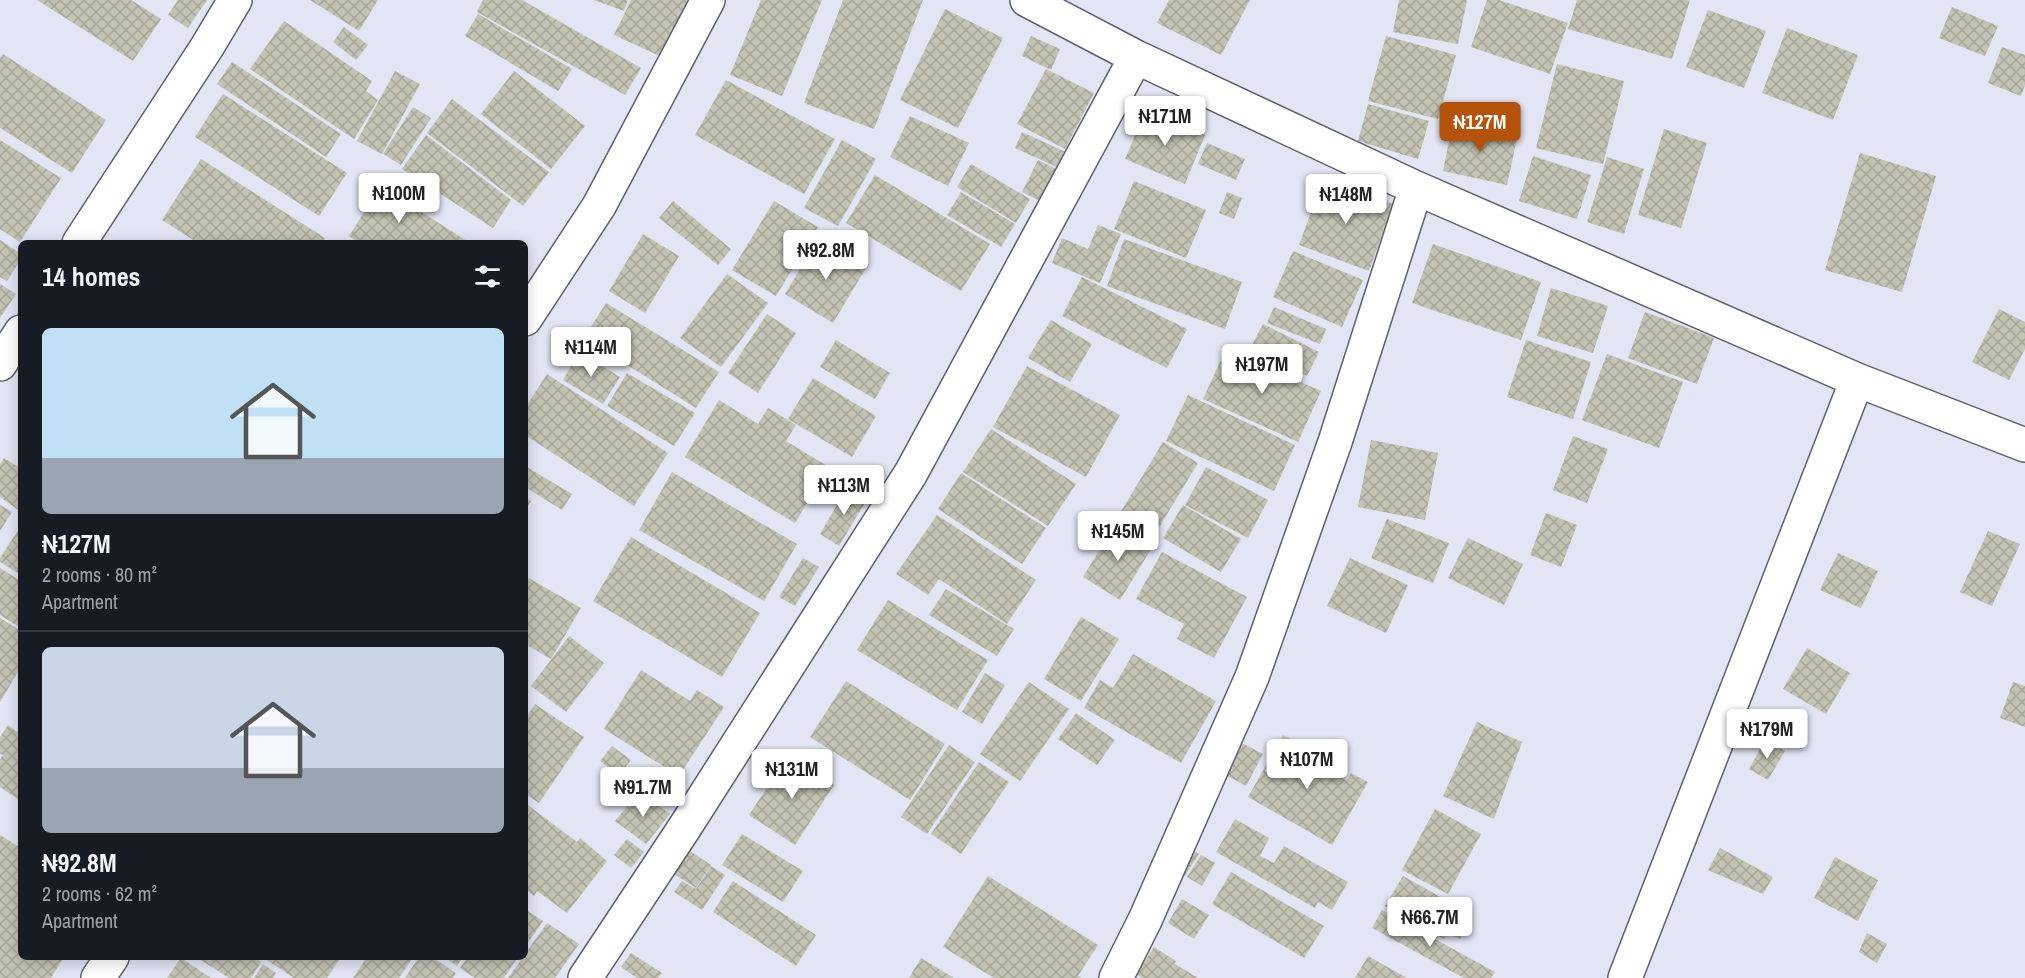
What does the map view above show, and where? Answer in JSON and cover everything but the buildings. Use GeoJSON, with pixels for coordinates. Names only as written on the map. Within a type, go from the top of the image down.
{"type":"FeatureCollection","features":[{"type":"Feature","properties":{"kind":"street"},"geometry":{"type":"LineString","coordinates":[[81,240],[235,0]]}},
{"type":"Feature","properties":{"kind":"street"},"geometry":{"type":"LineString","coordinates":[[528,314],[599,206],[708,0]]}},
{"type":"Feature","properties":{"kind":"street"},"geometry":{"type":"LineString","coordinates":[[1027,0],[1136,57],[1416,188],[1857,380],[2025,445]]}},
{"type":"Feature","properties":{"kind":"street"},"geometry":{"type":"LineString","coordinates":[[585,978],[683,830],[911,473],[1136,57]]}},
{"type":"Feature","properties":{"kind":"street"},"geometry":{"type":"LineString","coordinates":[[1116,978],[1145,920],[1252,677],[1335,442],[1416,188]]}},
{"type":"Feature","properties":{"kind":"street"},"geometry":{"type":"LineString","coordinates":[[0,364],[18,337]]}},
{"type":"Feature","properties":{"kind":"street"},"geometry":{"type":"LineString","coordinates":[[1625,978],[1857,380]]}},
{"type":"Feature","properties":{"kind":"street"},"geometry":{"type":"LineString","coordinates":[[98,978],[109,960]]}}]}
